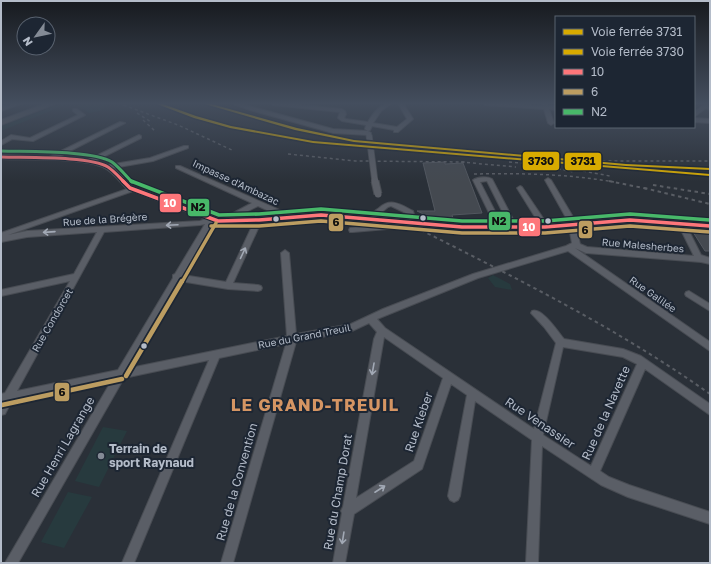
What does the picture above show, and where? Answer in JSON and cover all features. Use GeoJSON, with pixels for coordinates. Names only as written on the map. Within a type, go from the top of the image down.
{"type":"FeatureCollection","features":[{"type":"Feature","properties":{"kind":"street"},"geometry":{"type":"LineString","coordinates":[[1,143],[11,137],[27,140],[38,138],[54,129]]}},
{"type":"Feature","properties":{"kind":"street"},"geometry":{"type":"LineString","coordinates":[[51,158],[109,129]]}},
{"type":"Feature","properties":{"kind":"street"},"geometry":{"type":"LineString","coordinates":[[327,129],[368,134]]}},
{"type":"Feature","properties":{"kind":"street"},"geometry":{"type":"LineString","coordinates":[[369,129],[368,134],[376,190],[378,194],[389,204],[408,211],[412,216],[413,222]]}},
{"type":"Feature","properties":{"kind":"street"},"geometry":{"type":"LineString","coordinates":[[90,161],[139,137]]}},
{"type":"Feature","properties":{"kind":"street"},"geometry":{"type":"LineString","coordinates":[[1,157],[51,158],[90,161],[108,167],[151,160],[186,147]]}},
{"type":"Feature","properties":{"kind":"street"},"geometry":{"type":"LineString","coordinates":[[1,164],[11,158]]}},
{"type":"Feature","properties":{"kind":"street"},"geometry":{"type":"LineString","coordinates":[[108,167],[124,184],[133,189],[211,220],[259,220],[321,215],[462,227],[572,225],[630,220],[680,222],[710,226]]}},
{"type":"Feature","properties":{"kind":"street","name":"Impasse d'Ambazac"},"geometry":{"type":"LineString","coordinates":[[178,167],[282,214],[285,217]]}},
{"type":"Feature","properties":{"kind":"street"},"geometry":{"type":"LineString","coordinates":[[500,227],[476,180],[489,179],[514,227]]}},
{"type":"Feature","properties":{"kind":"street"},"geometry":{"type":"LineString","coordinates":[[548,180],[572,225],[577,242],[574,247]]}},
{"type":"Feature","properties":{"kind":"street"},"geometry":{"type":"LineString","coordinates":[[520,188],[544,226]]}},
{"type":"Feature","properties":{"kind":"street"},"geometry":{"type":"LineString","coordinates":[[1,236],[133,189]]}},
{"type":"Feature","properties":{"kind":"street"},"geometry":{"type":"LineString","coordinates":[[223,221],[258,203]]}},
{"type":"Feature","properties":{"kind":"street"},"geometry":{"type":"LineString","coordinates":[[374,219],[374,215],[389,204]]}},
{"type":"Feature","properties":{"kind":"street","name":"Rue de la Brégère"},"geometry":{"type":"LineString","coordinates":[[1,239],[27,234],[200,223],[211,220]]}},
{"type":"Feature","properties":{"kind":"street","name":"Rue Henri Lagrange"},"geometry":{"type":"LineString","coordinates":[[11,563],[176,277],[211,220]]}},
{"type":"Feature","properties":{"kind":"street"},"geometry":{"type":"LineString","coordinates":[[228,286],[259,220]]}},
{"type":"Feature","properties":{"kind":"street"},"geometry":{"type":"LineString","coordinates":[[353,230],[387,227],[392,220]]}},
{"type":"Feature","properties":{"kind":"street"},"geometry":{"type":"LineString","coordinates":[[680,222],[698,257],[701,259]]}},
{"type":"Feature","properties":{"kind":"street"},"geometry":{"type":"LineString","coordinates":[[13,236],[16,232],[29,225]]}},
{"type":"Feature","properties":{"kind":"street","name":"Rue Condorcet"},"geometry":{"type":"LineString","coordinates":[[1,410],[5,398],[77,276],[102,229]]}},
{"type":"Feature","properties":{"kind":"street","name":"Rue Malesherbes"},"geometry":{"type":"LineString","coordinates":[[574,247],[710,261]]}},
{"type":"Feature","properties":{"kind":"street","name":"Rue Galilée"},"geometry":{"type":"LineString","coordinates":[[574,247],[583,259],[710,347]]}},
{"type":"Feature","properties":{"kind":"street","name":"Rue du Grand Treuil"},"geometry":{"type":"LineString","coordinates":[[5,398],[121,373],[352,327],[393,308],[476,276],[574,247]]}},
{"type":"Feature","properties":{"kind":"street"},"geometry":{"type":"LineString","coordinates":[[285,254],[292,339]]}},
{"type":"Feature","properties":{"kind":"street"},"geometry":{"type":"LineString","coordinates":[[1,293],[77,276]]}},
{"type":"Feature","properties":{"kind":"street"},"geometry":{"type":"LineString","coordinates":[[176,277],[228,286],[258,288]]}},
{"type":"Feature","properties":{"kind":"street"},"geometry":{"type":"LineString","coordinates":[[689,294],[710,308]]}},
{"type":"Feature","properties":{"kind":"street"},"geometry":{"type":"LineString","coordinates":[[535,313],[547,324],[561,343],[623,353],[644,362],[710,410]]}},
{"type":"Feature","properties":{"kind":"street","name":"Rue Venassier"},"geometry":{"type":"LineString","coordinates":[[372,319],[382,331],[593,474],[621,488],[710,518]]}},
{"type":"Feature","properties":{"kind":"street","name":"Rue du Champ Dorat"},"geometry":{"type":"LineString","coordinates":[[339,563],[347,510],[378,339],[382,331]]}},
{"type":"Feature","properties":{"kind":"street","name":"Rue de la Convention"},"geometry":{"type":"LineString","coordinates":[[227,563],[292,339]]}},
{"type":"Feature","properties":{"kind":"street"},"geometry":{"type":"LineString","coordinates":[[532,563],[537,437],[561,343]]}},
{"type":"Feature","properties":{"kind":"street"},"geometry":{"type":"LineString","coordinates":[[128,563],[216,354]]}},
{"type":"Feature","properties":{"kind":"street","name":"Rue de la Navette"},"geometry":{"type":"LineString","coordinates":[[593,474],[644,362]]}},
{"type":"Feature","properties":{"kind":"street","name":"Rue Kleber"},"geometry":{"type":"LineString","coordinates":[[347,510],[418,465],[447,381],[450,377]]}},
{"type":"Feature","properties":{"kind":"street"},"geometry":{"type":"LineString","coordinates":[[454,496],[472,392]]}},
{"type":"Feature","properties":{"kind":"green space"},"geometry":{"type":"Polygon","coordinates":[[[493,275],[510,284],[512,290],[495,287],[488,278],[493,275]]]}},
{"type":"Feature","properties":{"kind":"green space","name":"Terrain de sport Raynaud"},"geometry":{"type":"Polygon","coordinates":[[[103,427],[127,431],[99,487],[75,481],[103,427]]]}},
{"type":"Feature","properties":{"kind":"green space"},"geometry":{"type":"Polygon","coordinates":[[[68,492],[92,497],[64,548],[41,542],[68,492]]]}},
{"type":"Feature","properties":{"kind":"building"},"geometry":{"type":"Polygon","coordinates":[[[445,162],[445,164],[463,163],[482,213],[452,215],[453,218],[449,218],[448,221],[430,217],[417,211],[435,211],[423,163],[445,162]]]}},
{"type":"Feature","properties":{"kind":"building"},"geometry":{"type":"Polygon","coordinates":[[[693,232],[709,234],[710,251],[705,251],[693,232]]]}},
{"type":"Feature","properties":{"kind":"railway"},"geometry":{"type":"LineString","coordinates":[[187,129],[234,151]]}},
{"type":"Feature","properties":{"kind":"railway"},"geometry":{"type":"LineString","coordinates":[[423,147],[595,161],[710,161]]}},
{"type":"Feature","properties":{"kind":"railway"},"geometry":{"type":"LineString","coordinates":[[288,154],[355,161],[466,162]]}},
{"type":"Feature","properties":{"kind":"railway"},"geometry":{"type":"LineString","coordinates":[[461,162],[516,167]]}},
{"type":"Feature","properties":{"kind":"railway"},"geometry":{"type":"LineString","coordinates":[[509,162],[541,165]]}},
{"type":"Feature","properties":{"kind":"railway"},"geometry":{"type":"LineString","coordinates":[[546,166],[574,172]]}},
{"type":"Feature","properties":{"kind":"railway"},"geometry":{"type":"LineString","coordinates":[[583,171],[610,176]]}},
{"type":"Feature","properties":{"kind":"railway"},"geometry":{"type":"LineString","coordinates":[[474,174],[544,175],[579,177],[613,182]]}},
{"type":"Feature","properties":{"kind":"railway"},"geometry":{"type":"LineString","coordinates":[[609,181],[613,182]]}},
{"type":"Feature","properties":{"kind":"railway"},"geometry":{"type":"LineString","coordinates":[[613,182],[648,189]]}},
{"type":"Feature","properties":{"kind":"railway"},"geometry":{"type":"LineString","coordinates":[[653,185],[710,194]]}},
{"type":"Feature","properties":{"kind":"railway"},"geometry":{"type":"LineString","coordinates":[[644,188],[710,204]]}},
{"type":"Feature","properties":{"kind":"railway"},"geometry":{"type":"LineString","coordinates":[[415,227],[566,305],[639,347],[710,394]]}},
{"type":"Feature","properties":{"kind":"rail line","name":"3730"},"geometry":{"type":"LineString","coordinates":[[244,129],[313,142],[710,175]]}},
{"type":"Feature","properties":{"kind":"rail line","name":"3731"},"geometry":{"type":"LineString","coordinates":[[298,129],[354,141],[626,165],[710,169]]}},
{"type":"Feature","properties":{"kind":"transit line","name":"N2"},"geometry":{"type":"LineString","coordinates":[[1,151],[71,153],[98,157],[112,162],[133,183],[219,215],[259,214],[321,209],[462,221],[545,221],[630,214],[710,220]]}},
{"type":"Feature","properties":{"kind":"transit line","name":"10"},"geometry":{"type":"LineString","coordinates":[[1,157],[71,159],[97,163],[108,167],[130,188],[218,221],[259,220],[321,215],[462,227],[545,227],[630,220],[710,226]]}},
{"type":"Feature","properties":{"kind":"transit line","name":"6"},"geometry":{"type":"LineString","coordinates":[[211,226],[259,226],[321,221],[462,233],[545,233],[630,226],[710,232]]}},
{"type":"Feature","properties":{"kind":"transit line","name":"6"},"geometry":{"type":"LineString","coordinates":[[126,376],[216,223]]}},
{"type":"Feature","properties":{"kind":"transit line","name":"6"},"geometry":{"type":"LineString","coordinates":[[2,405],[122,379]]}},
{"type":"Feature","properties":{"kind":"place","name":"Terrain de sport Raynaud"},"geometry":{"type":"Point","coordinates":[101,456]}},
{"type":"Feature","properties":{"kind":"district","name":"LE GRAND-TREUIL"},"geometry":{"type":"Point","coordinates":[315,405]}}]}
